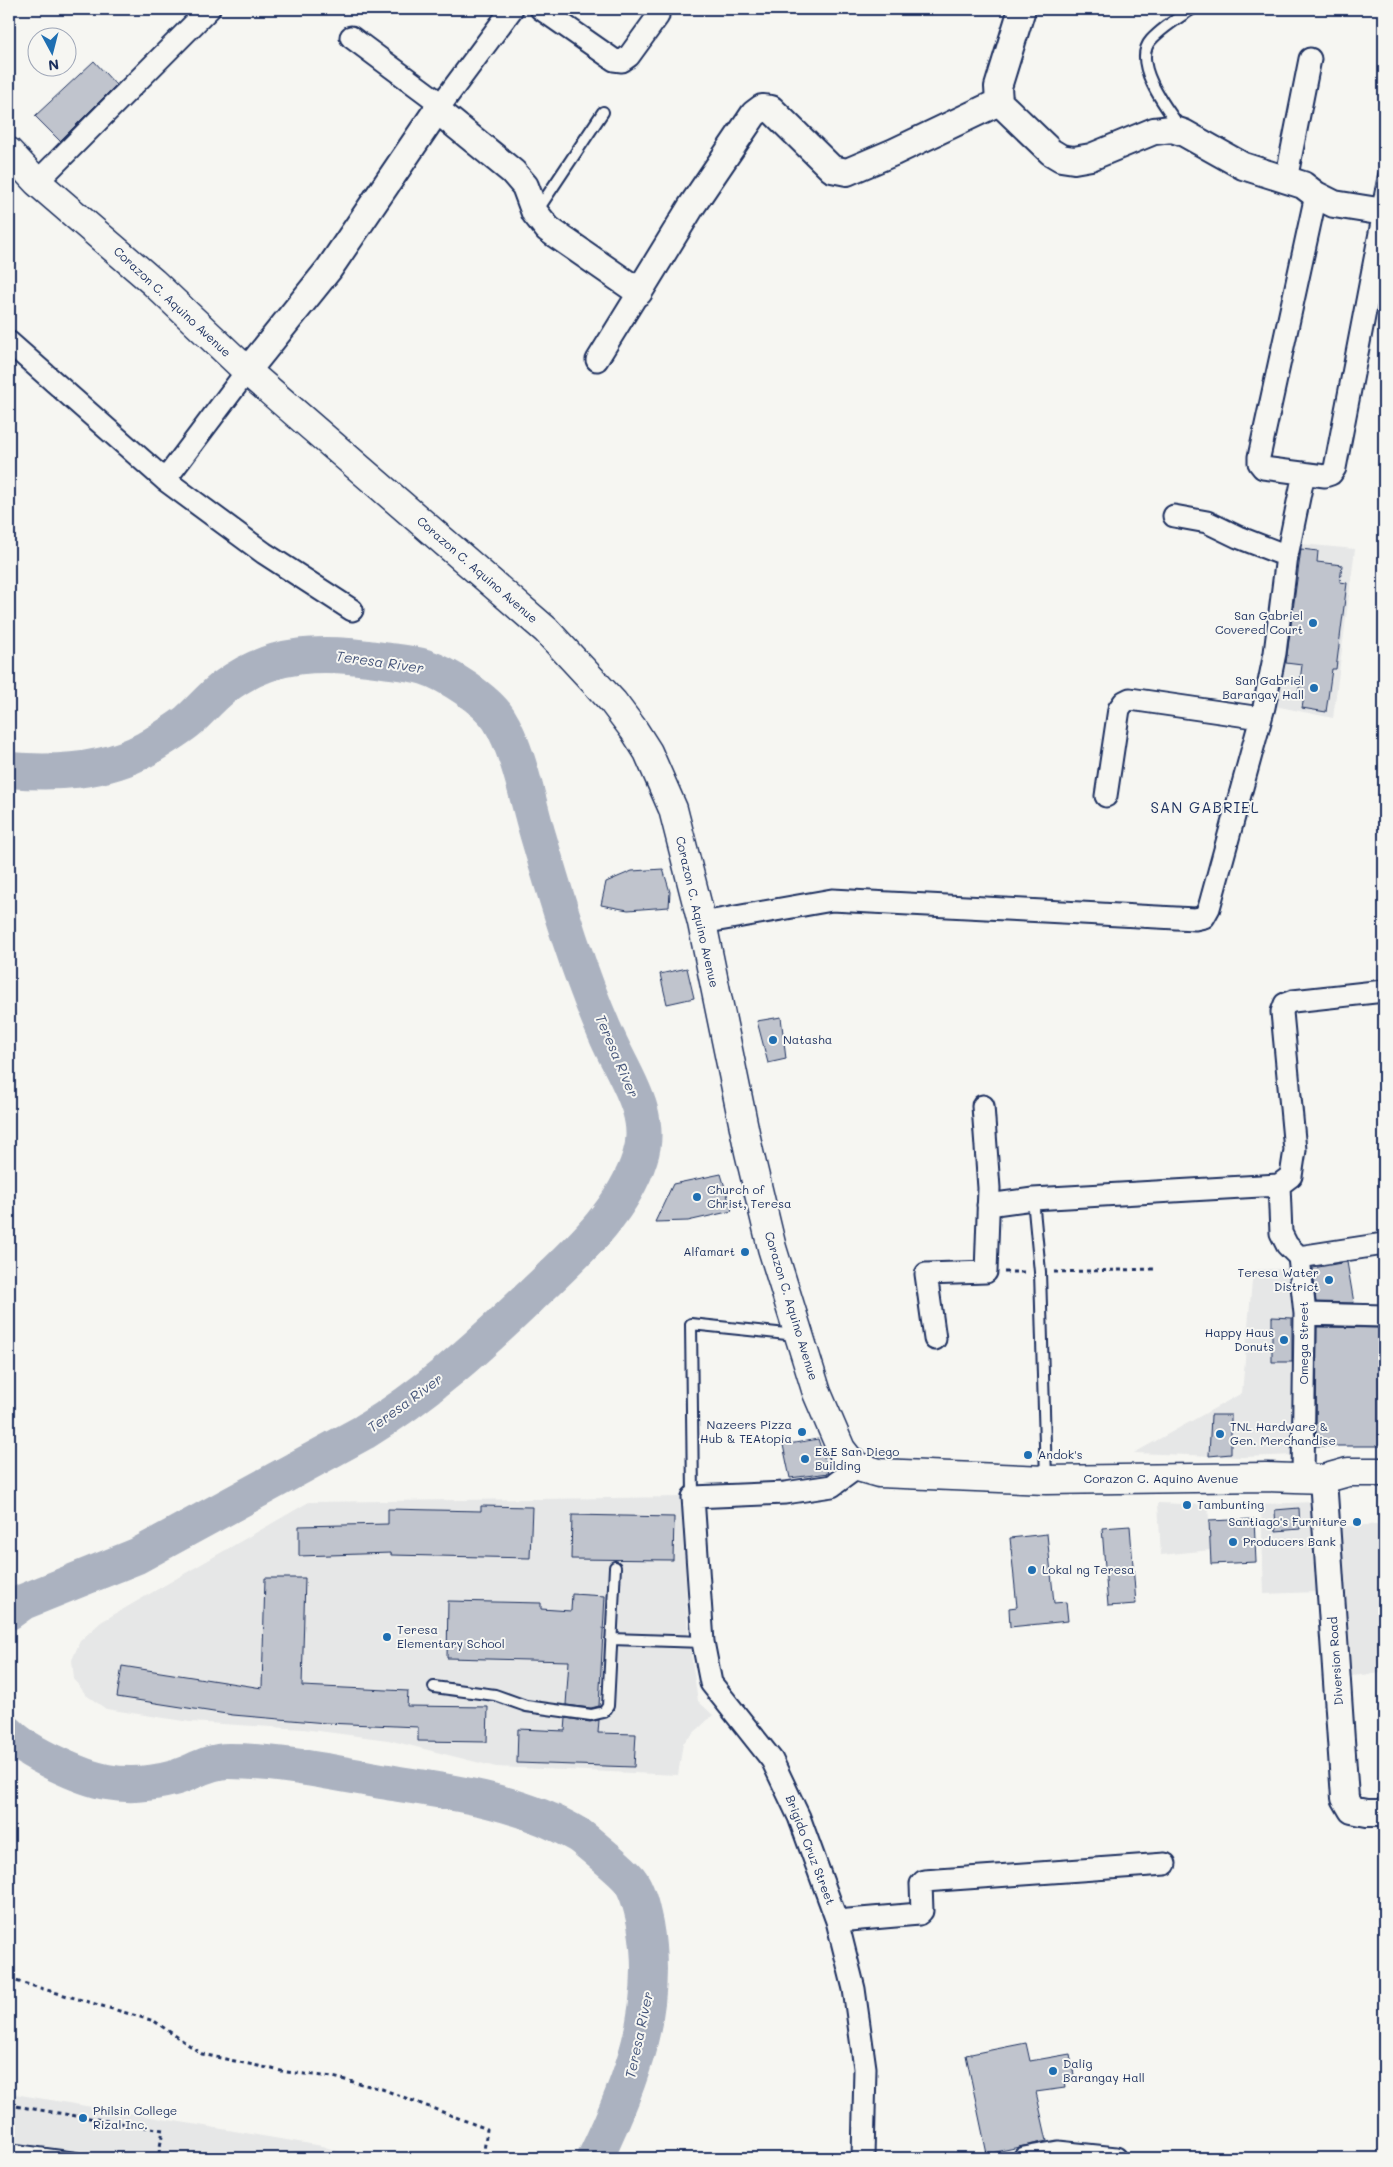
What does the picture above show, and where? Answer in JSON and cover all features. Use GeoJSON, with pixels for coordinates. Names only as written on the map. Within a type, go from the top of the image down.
{"type":"FeatureCollection","features":[{"type":"Feature","properties":{"kind":"main road","name":"Corazon C. Aquino Avenue"},"geometry":{"type":"LineString","coordinates":[[9,152],[37,182],[153,282],[247,372],[546,630],[613,702],[648,752],[673,809],[702,923],[749,1152],[772,1248],[817,1392],[841,1449],[848,1458],[858,1467],[879,1473],[906,1476],[1046,1480],[1313,1478],[1348,1472],[1384,1472]]}},
{"type":"Feature","properties":{"kind":"main road","name":"Corazon C. Aquino Avenue"},"geometry":{"type":"LineString","coordinates":[[1313,1478],[1348,1490],[1384,1490]]}},
{"type":"Feature","properties":{"kind":"street"},"geometry":{"type":"LineString","coordinates":[[37,182],[209,9]]}},
{"type":"Feature","properties":{"kind":"street"},"geometry":{"type":"LineString","coordinates":[[165,480],[247,372],[329,269],[439,107],[512,9]]}},
{"type":"Feature","properties":{"kind":"street"},"geometry":{"type":"LineString","coordinates":[[541,9],[614,60],[622,61],[629,56],[658,16]]}},
{"type":"Feature","properties":{"kind":"street"},"geometry":{"type":"LineString","coordinates":[[1022,9],[998,87],[999,102],[1051,152],[1061,158],[1074,160],[1107,152],[1162,129],[1172,129],[1184,133],[1243,166],[1303,185],[1316,195],[1334,204],[1381,212],[1335,468],[1331,474],[1325,476],[1263,468],[1259,463],[1316,195]]}},
{"type":"Feature","properties":{"kind":"street"},"geometry":{"type":"LineString","coordinates":[[351,37],[439,107],[513,172],[524,186],[535,214],[548,229],[639,292]]}},
{"type":"Feature","properties":{"kind":"street"},"geometry":{"type":"LineString","coordinates":[[1286,180],[1310,59]]}},
{"type":"Feature","properties":{"kind":"street"},"geometry":{"type":"LineString","coordinates":[[596,360],[691,206],[754,114],[762,108],[771,110],[832,169],[847,172],[999,102]]}},
{"type":"Feature","properties":{"kind":"street"},"geometry":{"type":"LineString","coordinates":[[9,342],[165,480],[264,554],[352,610]]}},
{"type":"Feature","properties":{"kind":"street"},"geometry":{"type":"LineString","coordinates":[[702,923],[832,900],[1195,919],[1204,917],[1209,908],[1261,718],[1275,654],[1287,556],[1304,473]]}},
{"type":"Feature","properties":{"kind":"street"},"geometry":{"type":"LineString","coordinates":[[1174,516],[1206,522],[1287,556]]}},
{"type":"Feature","properties":{"kind":"street"},"geometry":{"type":"LineString","coordinates":[[1106,796],[1120,709],[1124,702],[1130,699],[1261,718]]}},
{"type":"Feature","properties":{"kind":"street"},"geometry":{"type":"LineString","coordinates":[[988,1205],[1033,1199],[1279,1185],[1291,1176],[1295,1150],[1282,1012],[1285,1004],[1293,1001],[1384,991]]}},
{"type":"Feature","properties":{"kind":"street"},"geometry":{"type":"LineString","coordinates":[[936,1339],[926,1274],[986,1272],[988,1205],[983,1106]]}},
{"type":"Feature","properties":{"kind":"street"},"geometry":{"type":"LineString","coordinates":[[1279,1185],[1281,1233],[1287,1245],[1299,1257],[1384,1244]]}},
{"type":"Feature","properties":{"kind":"street","name":"Omega Street"},"geometry":{"type":"LineString","coordinates":[[1299,1257],[1305,1314],[1313,1478]]}},
{"type":"Feature","properties":{"kind":"street"},"geometry":{"type":"LineString","coordinates":[[1305,1314],[1384,1316]]}},
{"type":"Feature","properties":{"kind":"street"},"geometry":{"type":"LineString","coordinates":[[692,1497],[785,1493],[832,1486],[858,1467]]}},
{"type":"Feature","properties":{"kind":"street","name":"Diversion Road"},"geometry":{"type":"LineString","coordinates":[[1313,1478],[1346,1798],[1352,1810],[1367,1814],[1384,1813]]}},
{"type":"Feature","properties":{"kind":"street","name":"Brigido Cruz Street"},"geometry":{"type":"LineString","coordinates":[[692,1497],[703,1642],[710,1683],[772,1760],[799,1817],[837,1921],[854,1989],[865,2068],[863,2158]]}},
{"type":"Feature","properties":{"kind":"street"},"geometry":{"type":"LineString","coordinates":[[837,1921],[918,1914],[922,1910],[921,1884],[924,1881],[1165,1864]]}},
{"type":"Feature","properties":{"kind":"street"},"geometry":{"type":"LineString","coordinates":[[1024,2158],[1058,2152],[1116,2158]]}},
{"type":"Feature","properties":{"kind":"lane"},"geometry":{"type":"LineString","coordinates":[[1184,133],[1158,96],[1146,66],[1145,51],[1150,41],[1168,25],[1192,9]]}},
{"type":"Feature","properties":{"kind":"lane"},"geometry":{"type":"LineString","coordinates":[[535,214],[603,112]]}},
{"type":"Feature","properties":{"kind":"lane"},"geometry":{"type":"LineString","coordinates":[[1381,212],[1384,175]]}},
{"type":"Feature","properties":{"kind":"lane"},"geometry":{"type":"LineString","coordinates":[[1033,1199],[1040,1272],[1046,1480]]}},
{"type":"Feature","properties":{"kind":"lane"},"geometry":{"type":"LineString","coordinates":[[692,1497],[691,1324],[800,1336]]}},
{"type":"Feature","properties":{"kind":"lane"},"geometry":{"type":"LineString","coordinates":[[434,1687],[495,1695],[526,1706],[592,1715],[604,1712],[608,1706],[615,1567]]}},
{"type":"Feature","properties":{"kind":"lane"},"geometry":{"type":"LineString","coordinates":[[611,1639],[703,1642]]}},
{"type":"Feature","properties":{"kind":"lane"},"geometry":{"type":"LineString","coordinates":[[9,2149],[76,2158]]}},
{"type":"Feature","properties":{"kind":"path"},"geometry":{"type":"LineString","coordinates":[[986,1272],[1154,1269]]}},
{"type":"Feature","properties":{"kind":"path"},"geometry":{"type":"LineString","coordinates":[[9,1979],[154,2021],[202,2054],[286,2072],[333,2077],[382,2089],[446,2112],[487,2130],[483,2158]]}},
{"type":"Feature","properties":{"kind":"path"},"geometry":{"type":"LineString","coordinates":[[9,2105],[163,2130],[158,2158]]}},
{"type":"Feature","properties":{"kind":"shaded area"},"geometry":{"type":"Polygon","coordinates":[[[1280,542],[1355,549],[1333,718],[1251,701],[1269,647],[1280,542]]]}},
{"type":"Feature","properties":{"kind":"shaded area"},"geometry":{"type":"Polygon","coordinates":[[[1293,1268],[1296,1455],[1243,1457],[1134,1453],[1242,1393],[1253,1270],[1293,1268]]]}},
{"type":"Feature","properties":{"kind":"shaded area","name":"Teresa Elementary School"},"geometry":{"type":"Polygon","coordinates":[[[682,1497],[688,1633],[698,1701],[713,1715],[683,1743],[678,1775],[496,1767],[388,1740],[303,1729],[190,1722],[106,1709],[86,1695],[74,1679],[72,1660],[80,1641],[101,1622],[309,1502],[682,1497]]]}},
{"type":"Feature","properties":{"kind":"shaded area"},"geometry":{"type":"Polygon","coordinates":[[[1314,1502],[1317,1592],[1264,1594],[1261,1504],[1314,1502]]]}},
{"type":"Feature","properties":{"kind":"shaded area"},"geometry":{"type":"Polygon","coordinates":[[[1158,1503],[1208,1505],[1211,1550],[1161,1555],[1158,1503]]]}},
{"type":"Feature","properties":{"kind":"shaded area"},"geometry":{"type":"Polygon","coordinates":[[[1380,1524],[1384,1579],[1384,1673],[1351,1676],[1339,1527],[1380,1524]]]}},
{"type":"Feature","properties":{"kind":"shaded area","name":"Philsin College Rizal Inc."},"geometry":{"type":"Polygon","coordinates":[[[9,2093],[322,2146],[358,2158],[67,2158],[9,2143],[9,2093]]]}},
{"type":"Feature","properties":{"kind":"building"},"geometry":{"type":"Polygon","coordinates":[[[94,61],[116,85],[60,141],[35,116],[78,78],[94,61]]]}},
{"type":"Feature","properties":{"kind":"building","name":"San Gabriel Covered Court"},"geometry":{"type":"Polygon","coordinates":[[[1301,549],[1318,551],[1317,562],[1342,565],[1340,582],[1347,583],[1336,669],[1332,669],[1326,712],[1302,708],[1304,697],[1298,697],[1302,665],[1286,663],[1301,549]]]}},
{"type":"Feature","properties":{"kind":"building"},"geometry":{"type":"Polygon","coordinates":[[[663,869],[670,892],[669,907],[628,910],[601,905],[606,882],[632,871],[663,869]]]}},
{"type":"Feature","properties":{"kind":"building"},"geometry":{"type":"Polygon","coordinates":[[[687,968],[694,998],[667,1004],[660,974],[687,968]]]}},
{"type":"Feature","properties":{"kind":"building","name":"Natasha"},"geometry":{"type":"Polygon","coordinates":[[[781,1017],[786,1059],[768,1063],[757,1021],[781,1017]]]}},
{"type":"Feature","properties":{"kind":"building","name":"Church of Christ, Teresa"},"geometry":{"type":"Polygon","coordinates":[[[721,1174],[732,1211],[688,1221],[655,1222],[673,1184],[721,1174]]]}},
{"type":"Feature","properties":{"kind":"building","name":"Teresa Water District"},"geometry":{"type":"Polygon","coordinates":[[[1347,1262],[1354,1303],[1316,1302],[1313,1268],[1347,1262]]]}},
{"type":"Feature","properties":{"kind":"building","name":"Happy Haus Donuts"},"geometry":{"type":"Polygon","coordinates":[[[1272,1317],[1292,1318],[1292,1362],[1272,1362],[1272,1317]]]}},
{"type":"Feature","properties":{"kind":"building"},"geometry":{"type":"Polygon","coordinates":[[[1317,1327],[1384,1328],[1384,1446],[1316,1446],[1317,1327]]]}},
{"type":"Feature","properties":{"kind":"building","name":"TNL Hardware & Gen. Merchandise"},"geometry":{"type":"Polygon","coordinates":[[[1211,1415],[1231,1415],[1231,1454],[1209,1456],[1211,1415]]]}},
{"type":"Feature","properties":{"kind":"building","name":"E&E San Diego Building"},"geometry":{"type":"Polygon","coordinates":[[[818,1439],[829,1473],[790,1478],[783,1445],[818,1439]]]}},
{"type":"Feature","properties":{"kind":"building"},"geometry":{"type":"Polygon","coordinates":[[[481,1506],[532,1507],[530,1558],[391,1555],[391,1553],[299,1556],[299,1526],[388,1524],[388,1509],[481,1511],[481,1506]]]}},
{"type":"Feature","properties":{"kind":"building"},"geometry":{"type":"Polygon","coordinates":[[[1299,1508],[1300,1529],[1276,1531],[1275,1510],[1299,1508]]]}},
{"type":"Feature","properties":{"kind":"building"},"geometry":{"type":"Polygon","coordinates":[[[572,1515],[674,1517],[673,1560],[571,1559],[572,1515]]]}},
{"type":"Feature","properties":{"kind":"building","name":"Producers Bank"},"geometry":{"type":"Polygon","coordinates":[[[1254,1519],[1256,1562],[1211,1564],[1209,1521],[1254,1519]]]}},
{"type":"Feature","properties":{"kind":"building"},"geometry":{"type":"Polygon","coordinates":[[[1130,1526],[1136,1604],[1108,1606],[1102,1528],[1130,1526]]]}},
{"type":"Feature","properties":{"kind":"building","name":"Lokal ng Teresa"},"geometry":{"type":"Polygon","coordinates":[[[1047,1534],[1054,1603],[1066,1602],[1068,1621],[1010,1627],[1009,1608],[1017,1607],[1010,1538],[1047,1534]]]}},
{"type":"Feature","properties":{"kind":"building"},"geometry":{"type":"Polygon","coordinates":[[[265,1578],[305,1578],[302,1686],[408,1691],[407,1706],[488,1707],[487,1742],[418,1741],[418,1727],[326,1723],[233,1715],[117,1697],[122,1666],[262,1688],[265,1578]]]}},
{"type":"Feature","properties":{"kind":"building"},"geometry":{"type":"Polygon","coordinates":[[[572,1594],[605,1596],[599,1706],[591,1708],[566,1705],[569,1661],[447,1658],[448,1601],[541,1603],[541,1609],[571,1611],[572,1594]]]}},
{"type":"Feature","properties":{"kind":"building"},"geometry":{"type":"Polygon","coordinates":[[[566,1718],[590,1722],[599,1720],[598,1733],[636,1734],[634,1767],[517,1763],[518,1729],[565,1731],[566,1718]]]}},
{"type":"Feature","properties":{"kind":"building"},"geometry":{"type":"Polygon","coordinates":[[[1026,2043],[1030,2061],[1070,2054],[1075,2080],[1064,2082],[1065,2088],[1036,2092],[1047,2141],[987,2154],[966,2055],[1026,2043]]]}},
{"type":"Feature","properties":{"kind":"waterway","name":"Teresa River"},"geometry":{"type":"LineString","coordinates":[[9,770],[44,772],[79,770],[113,763],[130,757],[182,726],[218,692],[242,676],[261,666],[300,656],[340,655],[404,663],[434,670],[455,681],[493,711],[512,746],[570,940],[598,1015],[635,1096],[643,1126],[640,1157],[632,1178],[608,1217],[561,1268],[489,1335],[429,1387],[364,1432],[137,1556],[23,1602],[9,1612]]}},
{"type":"Feature","properties":{"kind":"waterway","name":"Teresa River"},"geometry":{"type":"LineString","coordinates":[[9,1734],[28,1749],[69,1770],[107,1782],[132,1784],[157,1782],[181,1776],[207,1765],[228,1761],[271,1763],[445,1791],[491,1801],[536,1815],[581,1837],[620,1870],[632,1884],[637,1894],[645,1924],[649,1955],[649,1985],[639,2044],[620,2102],[595,2158]]}},
{"type":"Feature","properties":{"kind":"place","name":"San Gabriel Covered Court"},"geometry":{"type":"Point","coordinates":[1313,623]}},
{"type":"Feature","properties":{"kind":"place","name":"San Gabriel Barangay Hall"},"geometry":{"type":"Point","coordinates":[1314,688]}},
{"type":"Feature","properties":{"kind":"place","name":"Natasha"},"geometry":{"type":"Point","coordinates":[773,1040]}},
{"type":"Feature","properties":{"kind":"place","name":"Church of Christ, Teresa"},"geometry":{"type":"Point","coordinates":[697,1197]}},
{"type":"Feature","properties":{"kind":"place","name":"Alfamart"},"geometry":{"type":"Point","coordinates":[745,1252]}},
{"type":"Feature","properties":{"kind":"place","name":"Teresa Water District"},"geometry":{"type":"Point","coordinates":[1329,1280]}},
{"type":"Feature","properties":{"kind":"place","name":"Happy Haus Donuts"},"geometry":{"type":"Point","coordinates":[1284,1340]}},
{"type":"Feature","properties":{"kind":"place","name":"Nazeers Pizza Hub & TEAtopia"},"geometry":{"type":"Point","coordinates":[802,1432]}},
{"type":"Feature","properties":{"kind":"place","name":"TNL Hardware & Gen. Merchandise"},"geometry":{"type":"Point","coordinates":[1220,1434]}},
{"type":"Feature","properties":{"kind":"place","name":"Andok's"},"geometry":{"type":"Point","coordinates":[1028,1455]}},
{"type":"Feature","properties":{"kind":"place","name":"E&E San Diego Building"},"geometry":{"type":"Point","coordinates":[805,1459]}},
{"type":"Feature","properties":{"kind":"place","name":"Tambunting"},"geometry":{"type":"Point","coordinates":[1187,1505]}},
{"type":"Feature","properties":{"kind":"place","name":"Santiago's Furniture"},"geometry":{"type":"Point","coordinates":[1357,1522]}},
{"type":"Feature","properties":{"kind":"place","name":"Producers Bank"},"geometry":{"type":"Point","coordinates":[1233,1542]}},
{"type":"Feature","properties":{"kind":"place","name":"Lokal ng Teresa"},"geometry":{"type":"Point","coordinates":[1032,1570]}},
{"type":"Feature","properties":{"kind":"place","name":"Teresa Elementary School"},"geometry":{"type":"Point","coordinates":[387,1637]}},
{"type":"Feature","properties":{"kind":"place","name":"Dalig Barangay Hall"},"geometry":{"type":"Point","coordinates":[1053,2071]}},
{"type":"Feature","properties":{"kind":"place","name":"Philsin College Rizal Inc."},"geometry":{"type":"Point","coordinates":[83,2118]}},
{"type":"Feature","properties":{"kind":"district","name":"SAN GABRIEL"},"geometry":{"type":"Point","coordinates":[1205,808]}}]}
